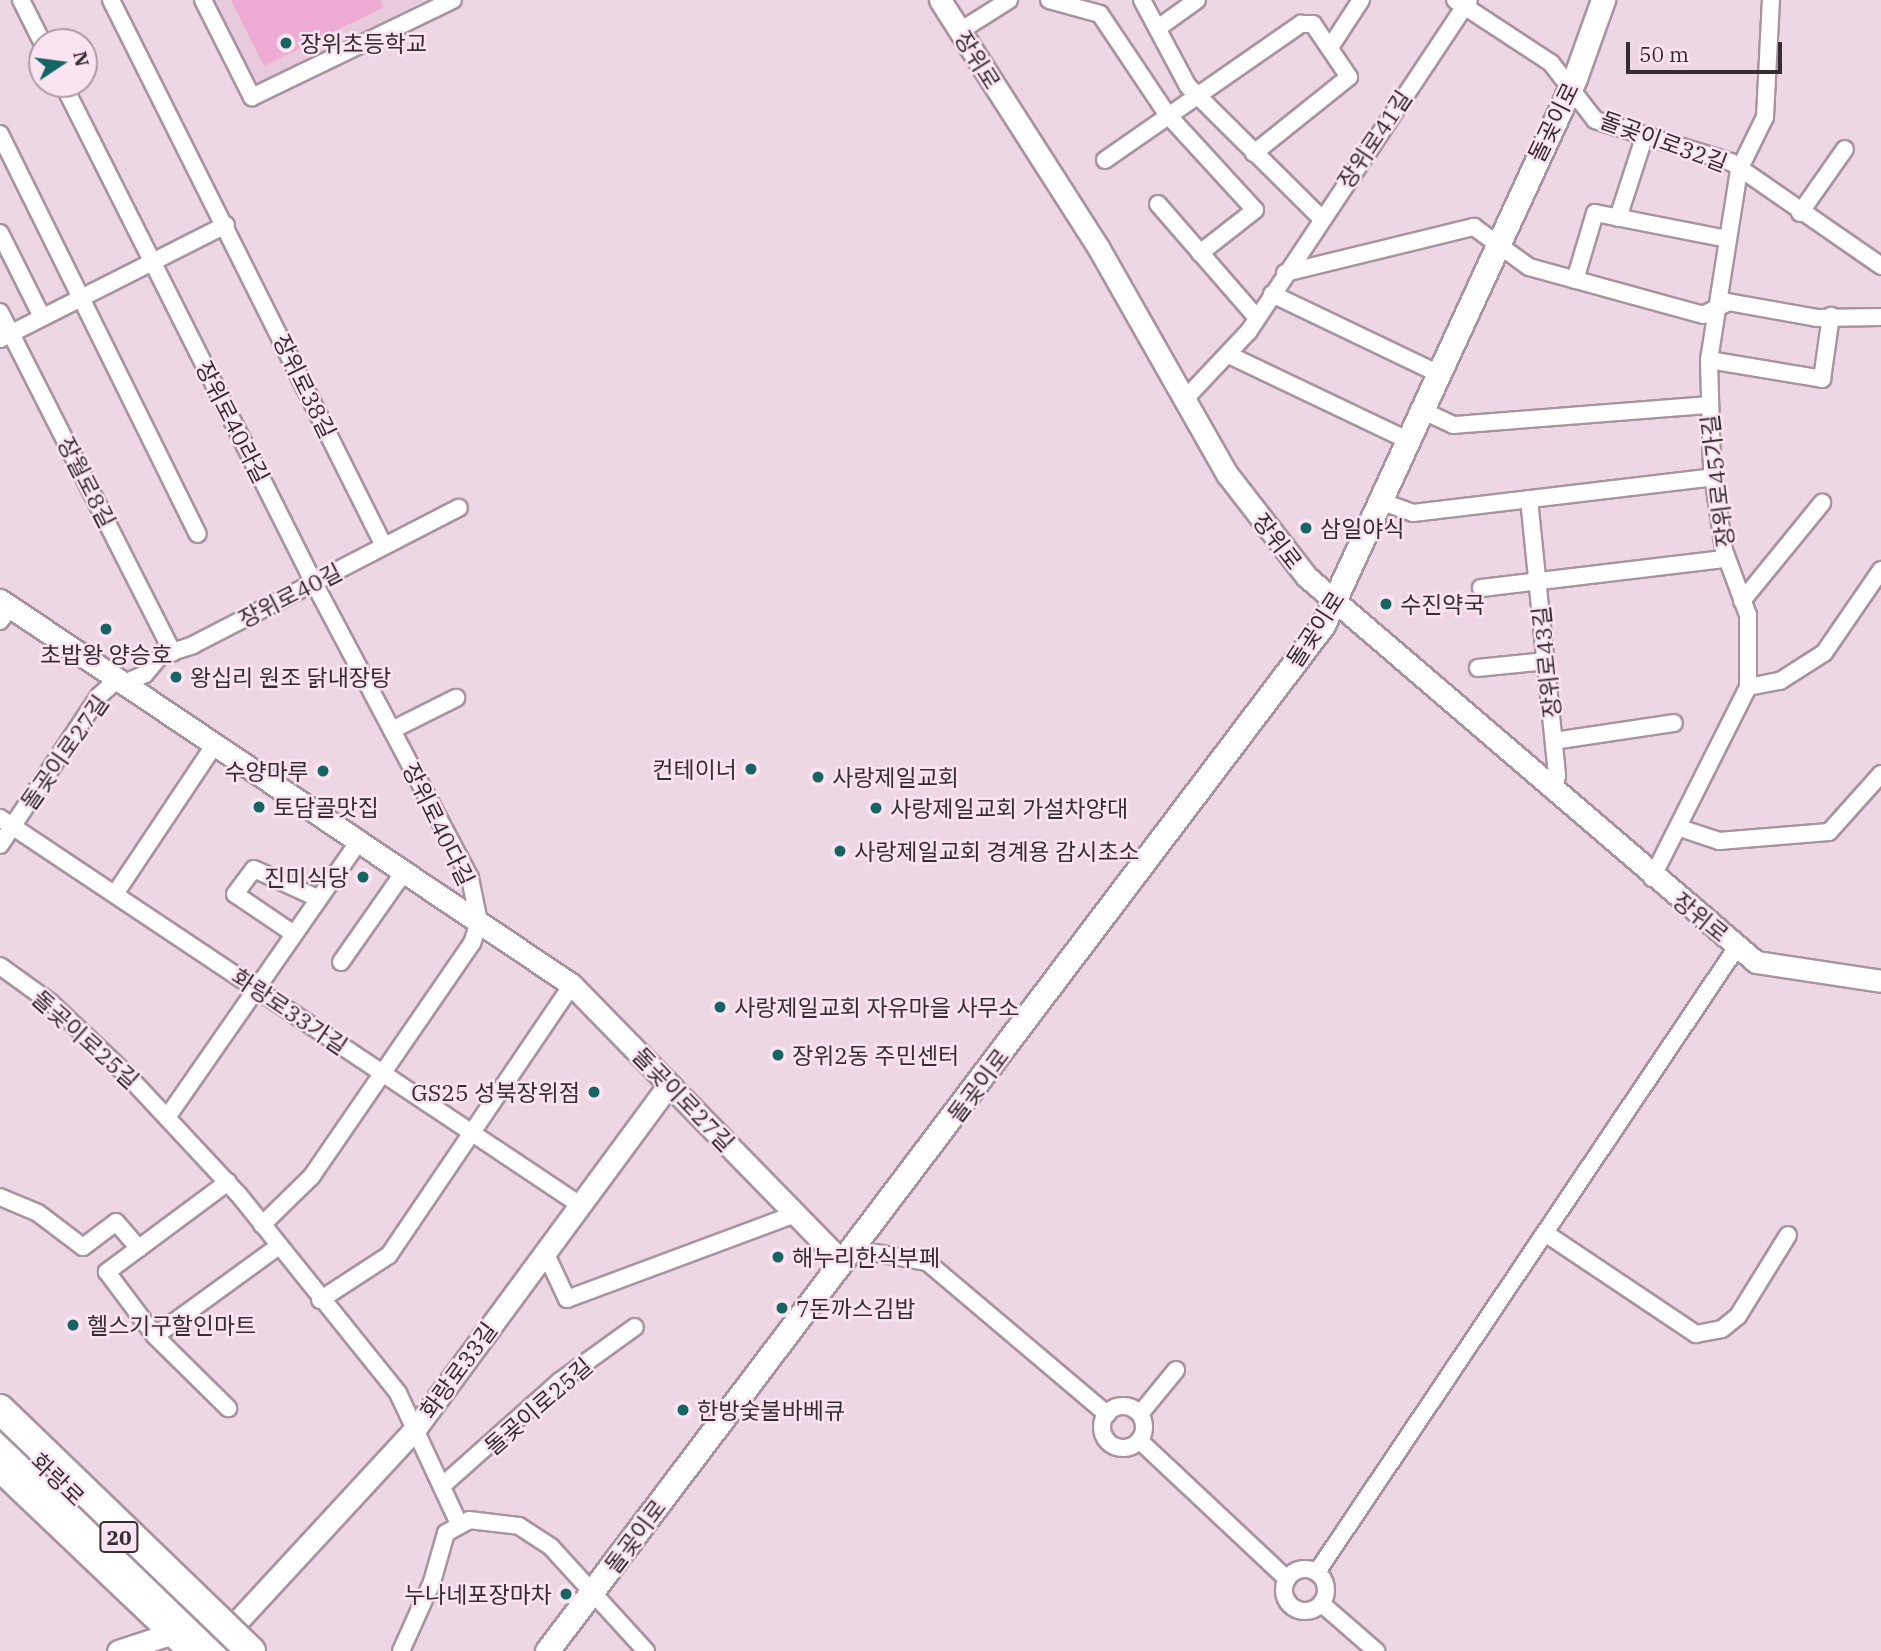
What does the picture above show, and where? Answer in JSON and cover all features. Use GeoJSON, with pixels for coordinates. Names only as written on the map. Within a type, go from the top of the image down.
{"type":"FeatureCollection","features":[{"type":"Feature","properties":{"kind":"highway"},"geometry":{"type":"LineString","coordinates":[[0,1409],[251,1651]]}},
{"type":"Feature","properties":{"kind":"highway"},"geometry":{"type":"LineString","coordinates":[[0,1444],[226,1646]]}},
{"type":"Feature","properties":{"kind":"main road","name":"돌곶이로"},"geometry":{"type":"LineString","coordinates":[[547,1651],[1336,602],[1383,502],[1419,409],[1572,84],[1603,0]]}},
{"type":"Feature","properties":{"kind":"main road","name":"화랑로"},"geometry":{"type":"LineString","coordinates":[[0,1424],[226,1646]]}},
{"type":"Feature","properties":{"kind":"main road","name":"화랑로"},"geometry":{"type":"LineString","coordinates":[[0,1468],[192,1651]]}},
{"type":"Feature","properties":{"kind":"street"},"geometry":{"type":"LineString","coordinates":[[21,0],[35,28]]}},
{"type":"Feature","properties":{"kind":"street","name":"장위로38길"},"geometry":{"type":"LineString","coordinates":[[111,0],[226,225],[384,546]]}},
{"type":"Feature","properties":{"kind":"street"},"geometry":{"type":"LineString","coordinates":[[203,0],[252,97],[453,0]]}},
{"type":"Feature","properties":{"kind":"street","name":"장위로"},"geometry":{"type":"LineString","coordinates":[[940,0],[1098,247],[1227,474],[1307,577],[1652,878],[1756,962],[1881,981]]}},
{"type":"Feature","properties":{"kind":"street"},"geometry":{"type":"LineString","coordinates":[[960,31],[1009,0]]}},
{"type":"Feature","properties":{"kind":"street"},"geometry":{"type":"LineString","coordinates":[[1049,0],[1100,14],[1167,114],[1255,210],[1200,253]]}},
{"type":"Feature","properties":{"kind":"street"},"geometry":{"type":"LineString","coordinates":[[1142,0],[1198,96],[1321,218]]}},
{"type":"Feature","properties":{"kind":"street"},"geometry":{"type":"LineString","coordinates":[[1158,28],[1197,0]]}},
{"type":"Feature","properties":{"kind":"street"},"geometry":{"type":"LineString","coordinates":[[1331,46],[1361,0]]}},
{"type":"Feature","properties":{"kind":"street","name":"장위로45가길"},"geometry":{"type":"LineString","coordinates":[[1748,687],[1748,615],[1726,559],[1713,477],[1708,405],[1709,360],[1715,309],[1740,170],[1765,117],[1771,0]]}},
{"type":"Feature","properties":{"kind":"street"},"geometry":{"type":"LineString","coordinates":[[1463,2],[1572,84]]}},
{"type":"Feature","properties":{"kind":"street","name":"장위로41길"},"geometry":{"type":"LineString","coordinates":[[1185,399],[1229,355],[1257,318],[1463,2]]}},
{"type":"Feature","properties":{"kind":"street"},"geometry":{"type":"LineString","coordinates":[[1105,160],[1167,114],[1198,96],[1301,24],[1313,24],[1331,46],[1349,77],[1254,153]]}},
{"type":"Feature","properties":{"kind":"street","name":"돌곶이로32길"},"geometry":{"type":"LineString","coordinates":[[1572,84],[1595,120],[1645,135],[1740,170],[1881,266]]}},
{"type":"Feature","properties":{"kind":"street"},"geometry":{"type":"LineString","coordinates":[[71,98],[153,262]]}},
{"type":"Feature","properties":{"kind":"street"},"geometry":{"type":"LineString","coordinates":[[0,134],[198,534]]}},
{"type":"Feature","properties":{"kind":"street"},"geometry":{"type":"LineString","coordinates":[[1618,218],[1645,135]]}},
{"type":"Feature","properties":{"kind":"street"},"geometry":{"type":"LineString","coordinates":[[1800,213],[1845,149]]}},
{"type":"Feature","properties":{"kind":"street"},"geometry":{"type":"LineString","coordinates":[[1158,204],[1257,318]]}},
{"type":"Feature","properties":{"kind":"street"},"geometry":{"type":"LineString","coordinates":[[1575,280],[1595,213],[1727,239]]}},
{"type":"Feature","properties":{"kind":"street"},"geometry":{"type":"LineString","coordinates":[[5,336],[226,225]]}},
{"type":"Feature","properties":{"kind":"street"},"geometry":{"type":"LineString","coordinates":[[1285,273],[1305,274],[1474,227],[1529,267],[1703,316],[1728,302],[1831,316],[1881,317]]}},
{"type":"Feature","properties":{"kind":"street"},"geometry":{"type":"LineString","coordinates":[[0,233],[43,317]]}},
{"type":"Feature","properties":{"kind":"street","name":"장위로40라길"},"geometry":{"type":"LineString","coordinates":[[153,262],[314,583]]}},
{"type":"Feature","properties":{"kind":"street"},"geometry":{"type":"LineString","coordinates":[[1272,294],[1437,373]]}},
{"type":"Feature","properties":{"kind":"street","name":"장월로8길"},"geometry":{"type":"LineString","coordinates":[[0,312],[5,336],[173,653]]}},
{"type":"Feature","properties":{"kind":"street"},"geometry":{"type":"LineString","coordinates":[[1709,360],[1822,379],[1831,316]]}},
{"type":"Feature","properties":{"kind":"street"},"geometry":{"type":"LineString","coordinates":[[1229,355],[1407,440]]}},
{"type":"Feature","properties":{"kind":"street"},"geometry":{"type":"LineString","coordinates":[[1419,409],[1454,425],[1708,405]]}},
{"type":"Feature","properties":{"kind":"street"},"geometry":{"type":"LineString","coordinates":[[1383,502],[1413,513],[1713,477]]}},
{"type":"Feature","properties":{"kind":"street","name":"장위로43길"},"geometry":{"type":"LineString","coordinates":[[1529,499],[1554,741],[1553,792]]}},
{"type":"Feature","properties":{"kind":"street"},"geometry":{"type":"LineString","coordinates":[[1742,601],[1822,503]]}},
{"type":"Feature","properties":{"kind":"street","name":"장위로40길"},"geometry":{"type":"LineString","coordinates":[[121,681],[459,508]]}},
{"type":"Feature","properties":{"kind":"street","name":"장위로45가길"},"geometry":{"type":"LineString","coordinates":[[1538,582],[1726,559]]}},
{"type":"Feature","properties":{"kind":"street"},"geometry":{"type":"LineString","coordinates":[[1652,878],[1680,828],[1748,687],[1780,681],[1824,653],[1881,570]]}},
{"type":"Feature","properties":{"kind":"street","name":"장위로43길"},"geometry":{"type":"LineString","coordinates":[[1481,588],[1538,582]]}},
{"type":"Feature","properties":{"kind":"street","name":"장위로40다길"},"geometry":{"type":"LineString","coordinates":[[314,583],[470,878],[479,922]]}},
{"type":"Feature","properties":{"kind":"street","name":"돌곶이로27길"},"geometry":{"type":"LineString","coordinates":[[3,609],[121,681],[572,985],[842,1262]]}},
{"type":"Feature","properties":{"kind":"street"},"geometry":{"type":"LineString","coordinates":[[1478,668],[1546,661]]}},
{"type":"Feature","properties":{"kind":"street","name":"돌곶이로27길"},"geometry":{"type":"LineString","coordinates":[[6,822],[99,696],[121,681]]}},
{"type":"Feature","properties":{"kind":"street"},"geometry":{"type":"LineString","coordinates":[[392,730],[456,698]]}},
{"type":"Feature","properties":{"kind":"street","name":"장위로43길"},"geometry":{"type":"LineString","coordinates":[[1554,741],[1674,723]]}},
{"type":"Feature","properties":{"kind":"street"},"geometry":{"type":"LineString","coordinates":[[115,894],[215,744]]}},
{"type":"Feature","properties":{"kind":"street"},"geometry":{"type":"LineString","coordinates":[[1680,828],[1719,841],[1829,832],[1881,774]]}},
{"type":"Feature","properties":{"kind":"street"},"geometry":{"type":"LineString","coordinates":[[0,845],[6,822]]}},
{"type":"Feature","properties":{"kind":"street","name":"화랑로33가길"},"geometry":{"type":"LineString","coordinates":[[6,822],[580,1205]]}},
{"type":"Feature","properties":{"kind":"street"},"geometry":{"type":"LineString","coordinates":[[167,1116],[258,990],[317,898],[359,841]]}},
{"type":"Feature","properties":{"kind":"street"},"geometry":{"type":"LineString","coordinates":[[294,934],[235,894],[254,869],[317,898]]}},
{"type":"Feature","properties":{"kind":"street"},"geometry":{"type":"LineString","coordinates":[[341,962],[404,872]]}},
{"type":"Feature","properties":{"kind":"street"},"geometry":{"type":"LineString","coordinates":[[262,1225],[312,1176],[472,943],[479,922]]}},
{"type":"Feature","properties":{"kind":"street"},"geometry":{"type":"LineString","coordinates":[[1317,1572],[1737,947]]}},
{"type":"Feature","properties":{"kind":"street","name":"돌곶이로25길"},"geometry":{"type":"LineString","coordinates":[[0,966],[50,1002],[167,1116],[228,1182],[320,1300],[398,1393],[459,1524]]}},
{"type":"Feature","properties":{"kind":"street"},"geometry":{"type":"LineString","coordinates":[[320,1300],[388,1255],[572,985]]}},
{"type":"Feature","properties":{"kind":"street","name":"화랑로33길"},"geometry":{"type":"LineString","coordinates":[[226,1646],[415,1429],[669,1084]]}},
{"type":"Feature","properties":{"kind":"street"},"geometry":{"type":"LineString","coordinates":[[228,1182],[107,1272],[155,1336],[228,1408]]}},
{"type":"Feature","properties":{"kind":"street"},"geometry":{"type":"LineString","coordinates":[[0,1197],[38,1213],[83,1247],[116,1222],[139,1248]]}},
{"type":"Feature","properties":{"kind":"street"},"geometry":{"type":"LineString","coordinates":[[545,1252],[567,1298],[795,1214]]}},
{"type":"Feature","properties":{"kind":"street"},"geometry":{"type":"LineString","coordinates":[[1545,1233],[1696,1334],[1722,1329],[1738,1316],[1788,1236]]}},
{"type":"Feature","properties":{"kind":"street"},"geometry":{"type":"LineString","coordinates":[[155,1336],[279,1246]]}},
{"type":"Feature","properties":{"kind":"street"},"geometry":{"type":"LineString","coordinates":[[877,1253],[927,1262],[1107,1413]]}},
{"type":"Feature","properties":{"kind":"street","name":"돌곶이로25길"},"geometry":{"type":"LineString","coordinates":[[442,1486],[560,1381],[635,1328]]}},
{"type":"Feature","properties":{"kind":"street"},"geometry":{"type":"LineString","coordinates":[[1177,1370],[1140,1414],[1140,1441],[1287,1579]]}},
{"type":"Feature","properties":{"kind":"street"},"geometry":{"type":"LineString","coordinates":[[1140,1414],[1122,1406],[1107,1413],[1102,1430],[1107,1442],[1120,1449],[1140,1441]]}},
{"type":"Feature","properties":{"kind":"street"},"geometry":{"type":"LineString","coordinates":[[401,1651],[432,1583],[446,1533],[459,1524],[519,1526],[551,1547],[590,1595],[646,1651]]}},
{"type":"Feature","properties":{"kind":"street"},"geometry":{"type":"LineString","coordinates":[[1317,1572],[1297,1570],[1287,1579],[1286,1599],[1296,1609],[1322,1604]]}},
{"type":"Feature","properties":{"kind":"street"},"geometry":{"type":"LineString","coordinates":[[1317,1572],[1327,1590],[1322,1604]]}},
{"type":"Feature","properties":{"kind":"street"},"geometry":{"type":"LineString","coordinates":[[1322,1604],[1377,1651]]}},
{"type":"Feature","properties":{"kind":"street"},"geometry":{"type":"LineString","coordinates":[[118,1651],[173,1633]]}},
{"type":"Feature","properties":{"kind":"shaded area","name":"장위초등학교"},"geometry":{"type":"Polygon","coordinates":[[[212,0],[425,0],[255,87],[212,0]]]}},
{"type":"Feature","properties":{"kind":"shaded area"},"geometry":{"type":"Polygon","coordinates":[[[231,0],[380,0],[384,7],[264,66],[231,0]]]}},
{"type":"Feature","properties":{"kind":"place","name":"장위초등학교"},"geometry":{"type":"Point","coordinates":[286,43]}},
{"type":"Feature","properties":{"kind":"place","name":"삼일야식"},"geometry":{"type":"Point","coordinates":[1306,528]}},
{"type":"Feature","properties":{"kind":"place","name":"수진약국"},"geometry":{"type":"Point","coordinates":[1386,604]}},
{"type":"Feature","properties":{"kind":"place","name":"초밥왕 양승호"},"geometry":{"type":"Point","coordinates":[106,629]}},
{"type":"Feature","properties":{"kind":"place","name":"왕십리 원조 닭내장탕"},"geometry":{"type":"Point","coordinates":[176,677]}},
{"type":"Feature","properties":{"kind":"place","name":"컨테이너"},"geometry":{"type":"Point","coordinates":[751,769]}},
{"type":"Feature","properties":{"kind":"place","name":"수양마루"},"geometry":{"type":"Point","coordinates":[323,771]}},
{"type":"Feature","properties":{"kind":"place","name":"사랑제일교회"},"geometry":{"type":"Point","coordinates":[818,777]}},
{"type":"Feature","properties":{"kind":"place","name":"토담골맛집"},"geometry":{"type":"Point","coordinates":[259,807]}},
{"type":"Feature","properties":{"kind":"place","name":"사랑제일교회 가설차양대"},"geometry":{"type":"Point","coordinates":[876,808]}},
{"type":"Feature","properties":{"kind":"place","name":"사랑제일교회 경계용 감시초소"},"geometry":{"type":"Point","coordinates":[840,851]}},
{"type":"Feature","properties":{"kind":"place","name":"진미식당"},"geometry":{"type":"Point","coordinates":[363,877]}},
{"type":"Feature","properties":{"kind":"place","name":"사랑제일교회 자유마을 사무소"},"geometry":{"type":"Point","coordinates":[720,1007]}},
{"type":"Feature","properties":{"kind":"place","name":"장위2동 주민센터"},"geometry":{"type":"Point","coordinates":[778,1055]}},
{"type":"Feature","properties":{"kind":"place","name":"GS25 성북장위점"},"geometry":{"type":"Point","coordinates":[594,1092]}},
{"type":"Feature","properties":{"kind":"place","name":"해누리한식부페"},"geometry":{"type":"Point","coordinates":[778,1257]}},
{"type":"Feature","properties":{"kind":"place","name":"7돈까스김밥"},"geometry":{"type":"Point","coordinates":[782,1308]}},
{"type":"Feature","properties":{"kind":"place","name":"헬스기구할인마트"},"geometry":{"type":"Point","coordinates":[73,1325]}},
{"type":"Feature","properties":{"kind":"place","name":"한방숯불바베큐"},"geometry":{"type":"Point","coordinates":[683,1410]}},
{"type":"Feature","properties":{"kind":"place","name":"누나네포장마차"},"geometry":{"type":"Point","coordinates":[566,1594]}}]}
